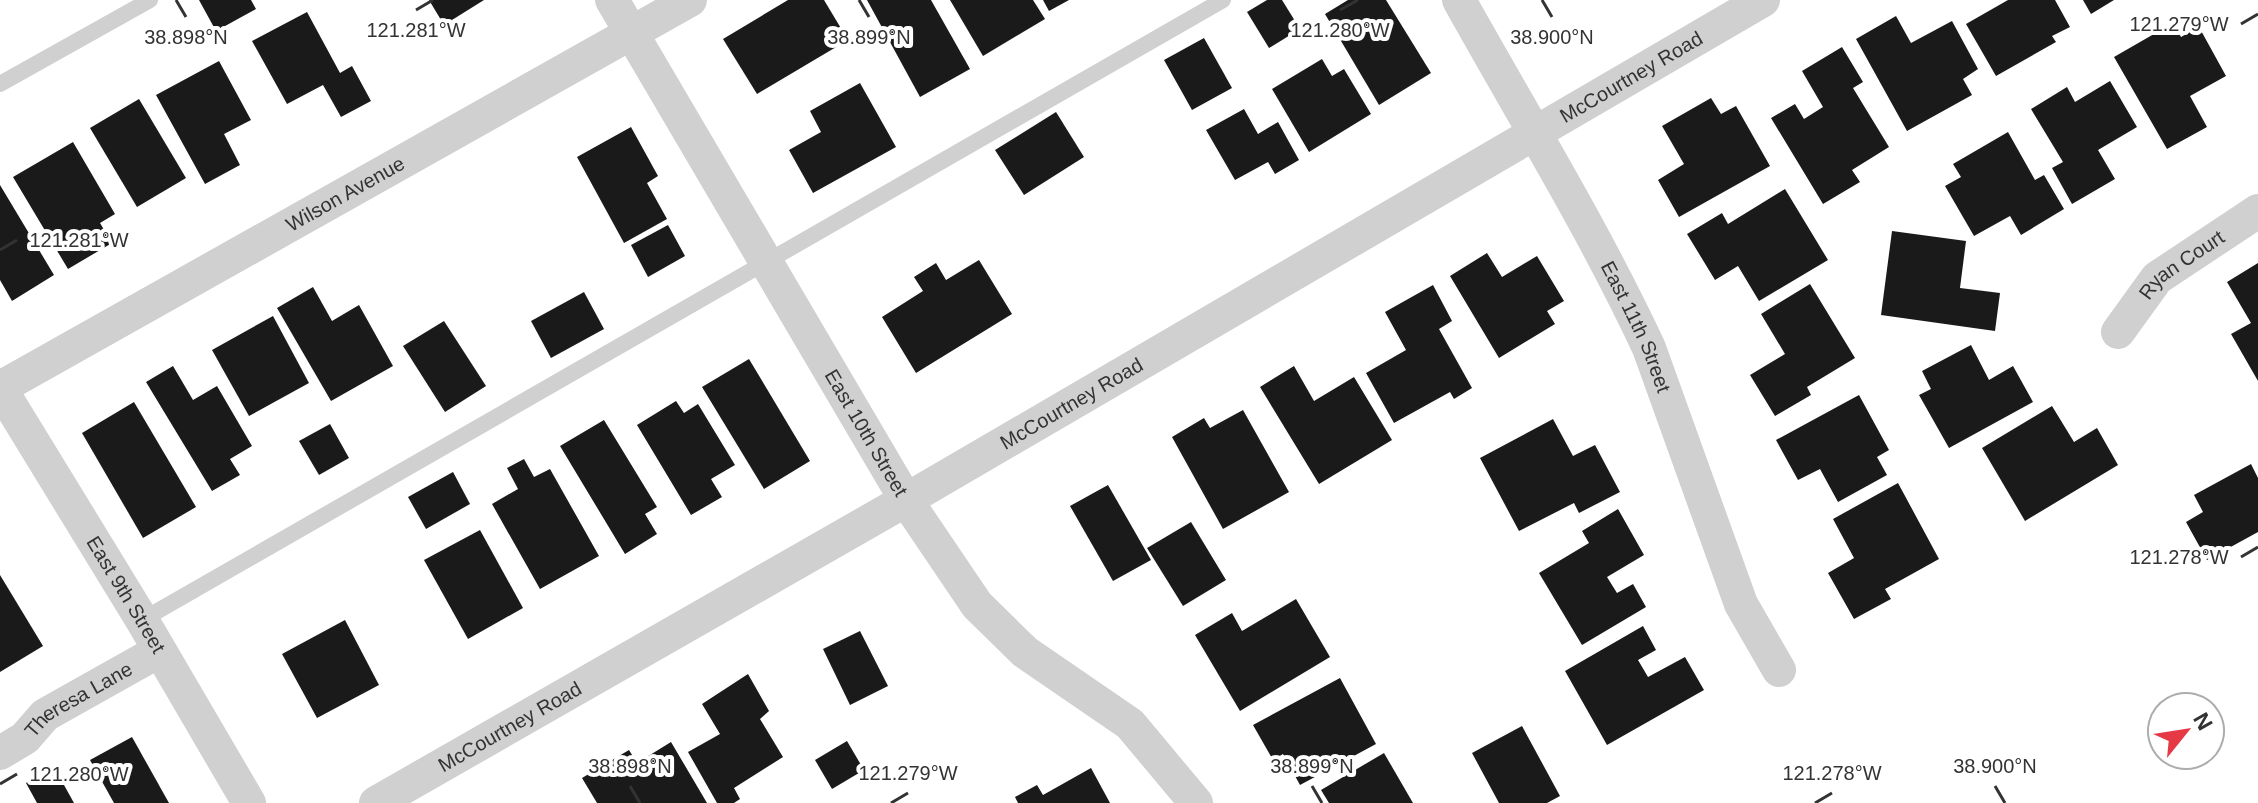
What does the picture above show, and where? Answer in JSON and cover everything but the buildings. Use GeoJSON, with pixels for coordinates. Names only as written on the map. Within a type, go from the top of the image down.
{"type":"FeatureCollection","features":[{"type":"Feature","properties":{"kind":"street","name":"East 10th Street"},"geometry":{"type":"LineString","coordinates":[[612,0],[906,500],[977,605],[1025,652],[1130,724],[1196,803]]}},
{"type":"Feature","properties":{"kind":"street","name":"Wilson Avenue"},"geometry":{"type":"LineString","coordinates":[[0,388],[690,0]]}},
{"type":"Feature","properties":{"kind":"street","name":"East 11th Street"},"geometry":{"type":"LineString","coordinates":[[1459,0],[1559,174],[1649,348],[1741,604],[1779,670]]}},
{"type":"Feature","properties":{"kind":"street","name":"McCourtney Road"},"geometry":{"type":"LineString","coordinates":[[376,803],[906,500],[1763,0]]}},
{"type":"Feature","properties":{"kind":"street","name":"Ryan Court"},"geometry":{"type":"LineString","coordinates":[[2118,332],[2157,278],[2258,211]]}},
{"type":"Feature","properties":{"kind":"street","name":"East 9th Street"},"geometry":{"type":"LineString","coordinates":[[0,388],[142,620],[249,803]]}},
{"type":"Feature","properties":{"kind":"street","name":"Theresa Lane"},"geometry":{"type":"LineString","coordinates":[[0,753],[25,738],[45,715],[159,651]]}},
{"type":"Feature","properties":{"kind":"lane"},"geometry":{"type":"LineString","coordinates":[[0,84],[150,0]]}},
{"type":"Feature","properties":{"kind":"lane"},"geometry":{"type":"LineString","coordinates":[[142,620],[1223,0]]}}]}
